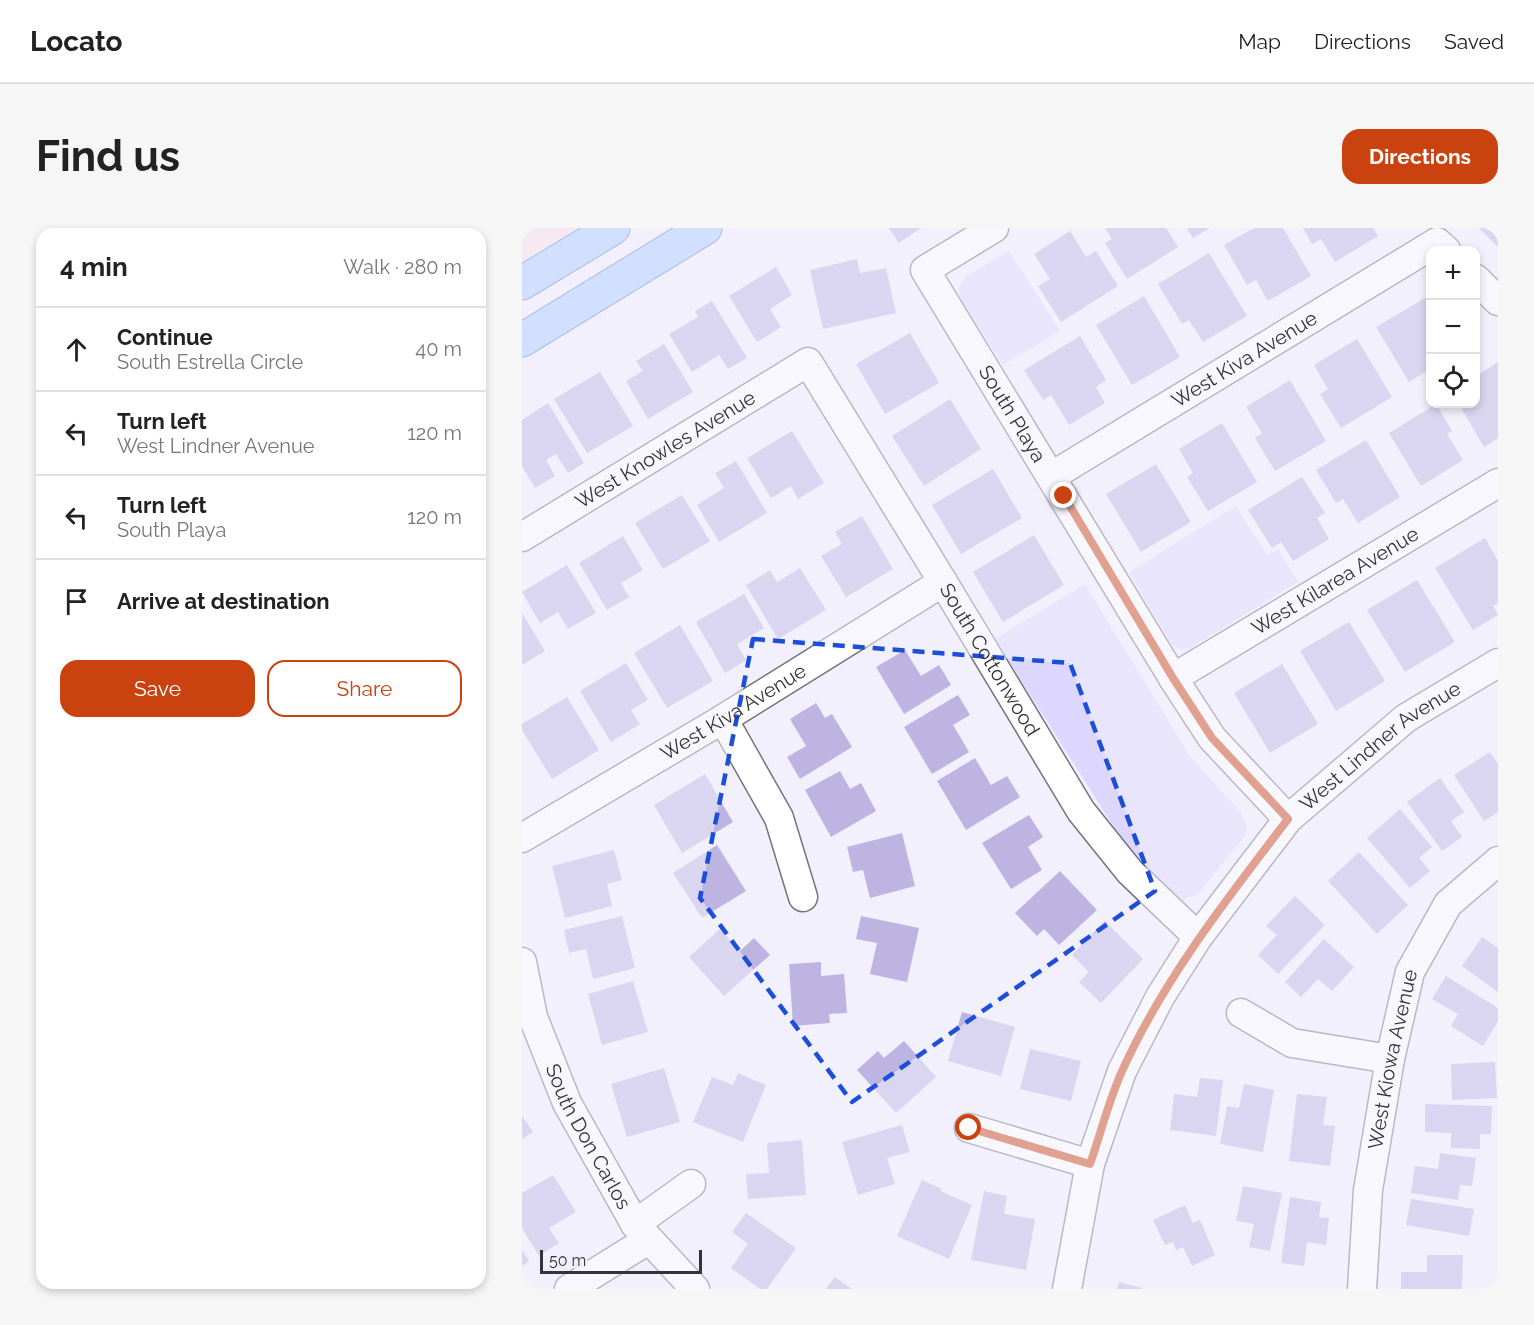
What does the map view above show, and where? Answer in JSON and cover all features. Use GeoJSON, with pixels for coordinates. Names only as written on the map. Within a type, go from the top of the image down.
{"type":"FeatureCollection","features":[{"type":"Feature","properties":{"kind":"main road"},"geometry":{"type":"LineString","coordinates":[[522,284],[613,228]]}},
{"type":"Feature","properties":{"kind":"main road"},"geometry":{"type":"LineString","coordinates":[[522,340],[705,228]]}},
{"type":"Feature","properties":{"kind":"street","name":"South Playa"},"geometry":{"type":"LineString","coordinates":[[994,228],[925,270],[1173,678],[1212,738],[1288,819]]}},
{"type":"Feature","properties":{"kind":"street","name":"West Kiva Avenue"},"geometry":{"type":"LineString","coordinates":[[1052,476],[1426,255]]}},
{"type":"Feature","properties":{"kind":"street"},"geometry":{"type":"LineString","coordinates":[[1480,283],[1498,301]]}},
{"type":"Feature","properties":{"kind":"street","name":"West Knowles Avenue"},"geometry":{"type":"LineString","coordinates":[[522,537],[808,362]]}},
{"type":"Feature","properties":{"kind":"street","name":"South Cottonwood"},"geometry":{"type":"LineString","coordinates":[[808,362],[1081,812],[1130,872],[1198,937]]}},
{"type":"Feature","properties":{"kind":"street","name":"West Kilarea Avenue"},"geometry":{"type":"LineString","coordinates":[[1173,678],[1498,483]]}},
{"type":"Feature","properties":{"kind":"street","name":"West Kiva Avenue"},"geometry":{"type":"LineString","coordinates":[[522,838],[723,719],[943,582]]}},
{"type":"Feature","properties":{"kind":"street","name":"West Lindner Avenue"},"geometry":{"type":"LineString","coordinates":[[1067,1289],[1090,1164],[1122,1071],[1160,997],[1198,937],[1288,819],[1406,718],[1498,663]]}},
{"type":"Feature","properties":{"kind":"street"},"geometry":{"type":"LineString","coordinates":[[723,719],[779,818],[803,897]]}},
{"type":"Feature","properties":{"kind":"street","name":"West Kiowa Avenue"},"geometry":{"type":"LineString","coordinates":[[1362,1289],[1368,1190],[1390,1059],[1410,972],[1448,904],[1498,861]]}},
{"type":"Feature","properties":{"kind":"street","name":"South Don Carlos"},"geometry":{"type":"LineString","coordinates":[[522,962],[527,1019],[567,1103],[642,1232],[695,1289]]}},
{"type":"Feature","properties":{"kind":"street"},"geometry":{"type":"LineString","coordinates":[[1241,1013],[1292,1043],[1390,1059]]}},
{"type":"Feature","properties":{"kind":"street"},"geometry":{"type":"LineString","coordinates":[[969,1128],[1090,1164]]}},
{"type":"Feature","properties":{"kind":"street"},"geometry":{"type":"LineString","coordinates":[[569,1289],[642,1232],[691,1184]]}},
{"type":"Feature","properties":{"kind":"highlighted area"},"geometry":{"type":"Polygon","coordinates":[[[753,639],[1070,663],[1155,891],[852,1102],[700,898],[753,639]]]}},
{"type":"Feature","properties":{"kind":"shaded area"},"geometry":{"type":"Polygon","coordinates":[[[522,228],[577,228],[522,262],[522,228]]]}},
{"type":"Feature","properties":{"kind":"shaded area"},"geometry":{"type":"Polygon","coordinates":[[[1009,251],[1060,331],[1003,365],[959,297],[959,286],[965,277],[1009,251]]]}},
{"type":"Feature","properties":{"kind":"shaded area"},"geometry":{"type":"Polygon","coordinates":[[[1236,506],[1267,555],[1278,549],[1298,582],[1190,648],[1181,649],[1172,645],[1129,572],[1236,506]]]}},
{"type":"Feature","properties":{"kind":"shaded area"},"geometry":{"type":"Polygon","coordinates":[[[1085,584],[1189,755],[1241,813],[1247,826],[1245,836],[1197,895],[1181,900],[1153,877],[1122,840],[995,639],[1085,584]]]}},
{"type":"Feature","properties":{"kind":"building"},"geometry":{"type":"Polygon","coordinates":[[[889,228],[921,228],[899,243],[889,228]]]}},
{"type":"Feature","properties":{"kind":"building"},"geometry":{"type":"Polygon","coordinates":[[[1105,228],[1166,228],[1178,247],[1127,279],[1105,243],[1112,239],[1105,228]]]}},
{"type":"Feature","properties":{"kind":"building"},"geometry":{"type":"Polygon","coordinates":[[[1187,228],[1210,228],[1193,238],[1187,228]]]}},
{"type":"Feature","properties":{"kind":"building"},"geometry":{"type":"Polygon","coordinates":[[[1254,228],[1283,228],[1311,276],[1268,301],[1256,280],[1247,285],[1224,245],[1254,228]]]}},
{"type":"Feature","properties":{"kind":"building"},"geometry":{"type":"Polygon","coordinates":[[[1303,228],[1373,228],[1378,236],[1335,262],[1321,239],[1312,244],[1303,228]]]}},
{"type":"Feature","properties":{"kind":"building"},"geometry":{"type":"Polygon","coordinates":[[[1479,228],[1498,228],[1498,247],[1479,228]]]}},
{"type":"Feature","properties":{"kind":"building"},"geometry":{"type":"Polygon","coordinates":[[[1070,231],[1086,257],[1096,251],[1118,286],[1061,322],[1038,286],[1050,279],[1034,254],[1070,231]]]}},
{"type":"Feature","properties":{"kind":"building"},"geometry":{"type":"Polygon","coordinates":[[[1209,253],[1247,316],[1203,342],[1189,320],[1182,324],[1158,284],[1209,253]]]}},
{"type":"Feature","properties":{"kind":"building"},"geometry":{"type":"Polygon","coordinates":[[[857,259],[860,273],[886,268],[896,313],[823,329],[810,270],[857,259]]]}},
{"type":"Feature","properties":{"kind":"building"},"geometry":{"type":"Polygon","coordinates":[[[776,267],[792,295],[770,309],[781,327],[757,342],[729,296],[776,267]]]}},
{"type":"Feature","properties":{"kind":"building"},"geometry":{"type":"Polygon","coordinates":[[[1144,296],[1180,357],[1132,385],[1096,325],[1144,296]]]}},
{"type":"Feature","properties":{"kind":"building"},"geometry":{"type":"Polygon","coordinates":[[[1425,298],[1426,371],[1409,382],[1376,327],[1425,298]]]}},
{"type":"Feature","properties":{"kind":"building"},"geometry":{"type":"Polygon","coordinates":[[[712,301],[747,358],[728,369],[719,355],[692,372],[669,334],[698,317],[695,311],[712,301]]]}},
{"type":"Feature","properties":{"kind":"building"},"geometry":{"type":"Polygon","coordinates":[[[910,333],[939,383],[885,414],[856,364],[910,333]]]}},
{"type":"Feature","properties":{"kind":"building"},"geometry":{"type":"Polygon","coordinates":[[[1080,336],[1106,380],[1096,387],[1105,403],[1069,425],[1051,395],[1043,400],[1024,370],[1080,336]]]}},
{"type":"Feature","properties":{"kind":"building"},"geometry":{"type":"Polygon","coordinates":[[[1357,339],[1392,397],[1341,428],[1320,394],[1328,389],[1314,365],[1357,339]]]}},
{"type":"Feature","properties":{"kind":"building"},"geometry":{"type":"Polygon","coordinates":[[[664,344],[693,392],[648,419],[626,381],[643,371],[636,361],[664,344]]]}},
{"type":"Feature","properties":{"kind":"building"},"geometry":{"type":"Polygon","coordinates":[[[1498,362],[1498,438],[1484,447],[1461,408],[1480,408],[1480,373],[1498,362]]]}},
{"type":"Feature","properties":{"kind":"building"},"geometry":{"type":"Polygon","coordinates":[[[600,372],[633,426],[587,453],[554,399],[600,372]]]}},
{"type":"Feature","properties":{"kind":"building"},"geometry":{"type":"Polygon","coordinates":[[[1290,380],[1326,441],[1275,471],[1255,438],[1262,433],[1246,407],[1290,380]]]}},
{"type":"Feature","properties":{"kind":"building"},"geometry":{"type":"Polygon","coordinates":[[[950,399],[981,449],[924,486],[892,436],[950,399]]]}},
{"type":"Feature","properties":{"kind":"building"},"geometry":{"type":"Polygon","coordinates":[[[548,403],[584,463],[568,473],[556,454],[546,460],[555,476],[535,488],[522,466],[522,420],[548,403]]]}},
{"type":"Feature","properties":{"kind":"building"},"geometry":{"type":"Polygon","coordinates":[[[1430,408],[1438,408],[1452,431],[1447,434],[1463,460],[1421,486],[1389,433],[1430,408]]]}},
{"type":"Feature","properties":{"kind":"building"},"geometry":{"type":"Polygon","coordinates":[[[1222,423],[1257,482],[1208,511],[1187,477],[1193,473],[1179,449],[1222,423]]]}},
{"type":"Feature","properties":{"kind":"building"},"geometry":{"type":"Polygon","coordinates":[[[792,431],[824,483],[798,499],[791,486],[771,498],[747,458],[792,431]]]}},
{"type":"Feature","properties":{"kind":"building"},"geometry":{"type":"Polygon","coordinates":[[[1366,440],[1400,497],[1358,523],[1343,499],[1336,503],[1316,470],[1366,440]]]}},
{"type":"Feature","properties":{"kind":"building"},"geometry":{"type":"Polygon","coordinates":[[[736,461],[767,513],[719,542],[697,505],[724,488],[715,473],[736,461]]]}},
{"type":"Feature","properties":{"kind":"building"},"geometry":{"type":"Polygon","coordinates":[[[1156,464],[1191,522],[1141,552],[1106,494],[1156,464]]]}},
{"type":"Feature","properties":{"kind":"building"},"geometry":{"type":"Polygon","coordinates":[[[993,469],[1022,518],[961,554],[932,505],[993,469]]]}},
{"type":"Feature","properties":{"kind":"building"},"geometry":{"type":"Polygon","coordinates":[[[1302,477],[1325,513],[1317,518],[1329,539],[1293,561],[1281,542],[1272,548],[1248,510],[1302,477]]]}},
{"type":"Feature","properties":{"kind":"building"},"geometry":{"type":"Polygon","coordinates":[[[682,495],[710,541],[663,569],[635,523],[682,495]]]}},
{"type":"Feature","properties":{"kind":"building"},"geometry":{"type":"Polygon","coordinates":[[[862,516],[893,569],[846,597],[821,556],[842,544],[835,532],[862,516]]]}},
{"type":"Feature","properties":{"kind":"building"},"geometry":{"type":"Polygon","coordinates":[[[1034,535],[1064,585],[1003,622],[973,572],[1034,535]]]}},
{"type":"Feature","properties":{"kind":"building"},"geometry":{"type":"Polygon","coordinates":[[[623,536],[643,570],[621,583],[629,597],[607,610],[579,563],[623,536]]]}},
{"type":"Feature","properties":{"kind":"building"},"geometry":{"type":"Polygon","coordinates":[[[1485,538],[1498,561],[1498,603],[1493,606],[1498,615],[1473,630],[1435,568],[1485,538]]]}},
{"type":"Feature","properties":{"kind":"building"},"geometry":{"type":"Polygon","coordinates":[[[567,565],[596,613],[568,629],[558,612],[540,623],[522,592],[567,565]]]}},
{"type":"Feature","properties":{"kind":"building"},"geometry":{"type":"Polygon","coordinates":[[[800,568],[826,610],[778,639],[746,585],[770,570],[777,582],[800,568]]]}},
{"type":"Feature","properties":{"kind":"building"},"geometry":{"type":"Polygon","coordinates":[[[1417,580],[1455,642],[1405,672],[1367,610],[1417,580]]]}},
{"type":"Feature","properties":{"kind":"building"},"geometry":{"type":"Polygon","coordinates":[[[744,594],[764,628],[737,644],[746,660],[725,673],[696,622],[744,594]]]}},
{"type":"Feature","properties":{"kind":"building"},"geometry":{"type":"Polygon","coordinates":[[[522,613],[545,651],[522,665],[522,613]]]}},
{"type":"Feature","properties":{"kind":"building"},"geometry":{"type":"Polygon","coordinates":[[[1349,622],[1385,681],[1336,711],[1300,651],[1349,622]]]}},
{"type":"Feature","properties":{"kind":"building"},"geometry":{"type":"Polygon","coordinates":[[[680,625],[713,681],[667,708],[634,653],[680,625]]]}},
{"type":"Feature","properties":{"kind":"building"},"geometry":{"type":"Polygon","coordinates":[[[905,650],[921,676],[939,665],[951,685],[904,714],[876,667],[905,650]]]}},
{"type":"Feature","properties":{"kind":"building"},"geometry":{"type":"Polygon","coordinates":[[[626,663],[648,700],[631,710],[640,724],[611,742],[580,691],[626,663]]]}},
{"type":"Feature","properties":{"kind":"building"},"geometry":{"type":"Polygon","coordinates":[[[1282,664],[1318,724],[1270,753],[1234,693],[1282,664]]]}},
{"type":"Feature","properties":{"kind":"building"},"geometry":{"type":"Polygon","coordinates":[[[958,695],[970,715],[953,725],[969,752],[932,774],[904,727],[958,695]]]}},
{"type":"Feature","properties":{"kind":"building"},"geometry":{"type":"Polygon","coordinates":[[[567,697],[599,750],[552,779],[522,730],[522,724],[567,697]]]}},
{"type":"Feature","properties":{"kind":"building"},"geometry":{"type":"Polygon","coordinates":[[[816,703],[825,718],[832,714],[852,747],[800,779],[787,757],[806,746],[790,719],[816,703]]]}},
{"type":"Feature","properties":{"kind":"building"},"geometry":{"type":"Polygon","coordinates":[[[1490,752],[1498,764],[1498,812],[1484,821],[1454,775],[1490,752]]]}},
{"type":"Feature","properties":{"kind":"building"},"geometry":{"type":"Polygon","coordinates":[[[975,758],[991,785],[1007,776],[1020,797],[966,830],[937,781],[975,758]]]}},
{"type":"Feature","properties":{"kind":"building"},"geometry":{"type":"Polygon","coordinates":[[[840,771],[850,789],[861,783],[876,811],[831,837],[805,790],[840,771]]]}},
{"type":"Feature","properties":{"kind":"building"},"geometry":{"type":"Polygon","coordinates":[[[705,774],[733,822],[682,853],[654,805],[705,774]]]}},
{"type":"Feature","properties":{"kind":"building"},"geometry":{"type":"Polygon","coordinates":[[[1440,778],[1464,812],[1451,821],[1462,837],[1442,851],[1407,802],[1440,778]]]}},
{"type":"Feature","properties":{"kind":"building"},"geometry":{"type":"Polygon","coordinates":[[[1400,809],[1432,847],[1419,858],[1430,871],[1410,888],[1367,838],[1400,809]]]}},
{"type":"Feature","properties":{"kind":"building"},"geometry":{"type":"Polygon","coordinates":[[[1029,815],[1043,837],[1028,847],[1042,870],[1011,889],[982,843],[1029,815]]]}},
{"type":"Feature","properties":{"kind":"building"},"geometry":{"type":"Polygon","coordinates":[[[902,833],[915,886],[870,898],[863,870],[853,872],[847,847],[902,833]]]}},
{"type":"Feature","properties":{"kind":"building"},"geometry":{"type":"Polygon","coordinates":[[[717,845],[746,891],[702,918],[673,873],[717,845]]]}},
{"type":"Feature","properties":{"kind":"building"},"geometry":{"type":"Polygon","coordinates":[[[614,850],[622,880],[607,884],[612,906],[565,918],[552,866],[614,850]]]}},
{"type":"Feature","properties":{"kind":"building"},"geometry":{"type":"Polygon","coordinates":[[[1359,852],[1408,905],[1377,934],[1328,881],[1359,852]]]}},
{"type":"Feature","properties":{"kind":"building"},"geometry":{"type":"Polygon","coordinates":[[[1060,871],[1097,910],[1059,945],[1044,929],[1037,936],[1015,913],[1060,871]]]}},
{"type":"Feature","properties":{"kind":"building"},"geometry":{"type":"Polygon","coordinates":[[[1295,896],[1325,925],[1278,974],[1258,955],[1277,935],[1266,926],[1295,896]]]}},
{"type":"Feature","properties":{"kind":"building"},"geometry":{"type":"Polygon","coordinates":[[[622,916],[635,968],[593,979],[586,949],[569,953],[564,930],[622,916]]]}},
{"type":"Feature","properties":{"kind":"building"},"geometry":{"type":"Polygon","coordinates":[[[861,916],[919,928],[907,982],[870,974],[877,943],[856,939],[861,916]]]}},
{"type":"Feature","properties":{"kind":"building"},"geometry":{"type":"Polygon","coordinates":[[[1105,921],[1143,959],[1101,1003],[1079,982],[1089,972],[1072,955],[1105,921]]]}},
{"type":"Feature","properties":{"kind":"building"},"geometry":{"type":"Polygon","coordinates":[[[720,929],[740,951],[754,938],[770,955],[724,996],[689,957],[720,929]]]}},
{"type":"Feature","properties":{"kind":"building"},"geometry":{"type":"Polygon","coordinates":[[[1482,937],[1498,948],[1498,992],[1462,966],[1482,937]]]}},
{"type":"Feature","properties":{"kind":"building"},"geometry":{"type":"Polygon","coordinates":[[[1324,939],[1354,967],[1332,991],[1318,979],[1301,997],[1285,982],[1324,939]]]}},
{"type":"Feature","properties":{"kind":"building"},"geometry":{"type":"Polygon","coordinates":[[[821,962],[821,976],[844,974],[847,1013],[829,1014],[830,1023],[793,1026],[789,964],[821,962]]]}},
{"type":"Feature","properties":{"kind":"building"},"geometry":{"type":"Polygon","coordinates":[[[1446,976],[1498,1008],[1498,1021],[1483,1046],[1451,1026],[1458,1014],[1432,999],[1446,976]]]}},
{"type":"Feature","properties":{"kind":"building"},"geometry":{"type":"Polygon","coordinates":[[[633,981],[648,1032],[602,1045],[588,994],[633,981]]]}},
{"type":"Feature","properties":{"kind":"building"},"geometry":{"type":"Polygon","coordinates":[[[962,1012],[1015,1027],[1001,1076],[948,1061],[962,1012]]]}},
{"type":"Feature","properties":{"kind":"building"},"geometry":{"type":"Polygon","coordinates":[[[904,1041],[936,1077],[896,1113],[857,1070],[878,1051],[884,1058],[904,1041]]]}},
{"type":"Feature","properties":{"kind":"building"},"geometry":{"type":"Polygon","coordinates":[[[1030,1049],[1081,1061],[1071,1101],[1020,1089],[1030,1049]]]}},
{"type":"Feature","properties":{"kind":"building"},"geometry":{"type":"Polygon","coordinates":[[[1495,1062],[1497,1098],[1452,1100],[1451,1064],[1495,1062]]]}},
{"type":"Feature","properties":{"kind":"building"},"geometry":{"type":"Polygon","coordinates":[[[664,1068],[680,1122],[627,1137],[611,1084],[664,1068]]]}},
{"type":"Feature","properties":{"kind":"building"},"geometry":{"type":"Polygon","coordinates":[[[738,1073],[766,1085],[743,1142],[693,1122],[712,1077],[733,1085],[738,1073]]]}},
{"type":"Feature","properties":{"kind":"building"},"geometry":{"type":"Polygon","coordinates":[[[1200,1078],[1223,1080],[1216,1136],[1170,1130],[1174,1094],[1197,1097],[1200,1078]]]}},
{"type":"Feature","properties":{"kind":"building"},"geometry":{"type":"Polygon","coordinates":[[[1244,1084],[1274,1090],[1263,1152],[1220,1144],[1227,1106],[1239,1108],[1244,1084]]]}},
{"type":"Feature","properties":{"kind":"building"},"geometry":{"type":"Polygon","coordinates":[[[1297,1094],[1327,1097],[1323,1125],[1335,1126],[1330,1166],[1289,1161],[1297,1094]]]}},
{"type":"Feature","properties":{"kind":"building"},"geometry":{"type":"Polygon","coordinates":[[[1425,1104],[1492,1106],[1491,1134],[1480,1134],[1480,1149],[1451,1148],[1451,1133],[1425,1132],[1425,1104]]]}},
{"type":"Feature","properties":{"kind":"building"},"geometry":{"type":"Polygon","coordinates":[[[522,1116],[533,1132],[522,1139],[522,1116]]]}},
{"type":"Feature","properties":{"kind":"building"},"geometry":{"type":"Polygon","coordinates":[[[902,1125],[910,1152],[887,1158],[895,1184],[858,1195],[842,1142],[902,1125]]]}},
{"type":"Feature","properties":{"kind":"building"},"geometry":{"type":"Polygon","coordinates":[[[802,1140],[806,1195],[748,1199],[746,1174],[769,1173],[767,1143],[802,1140]]]}},
{"type":"Feature","properties":{"kind":"building"},"geometry":{"type":"Polygon","coordinates":[[[1440,1153],[1476,1158],[1472,1186],[1460,1185],[1458,1200],[1411,1193],[1415,1166],[1438,1169],[1440,1153]]]}},
{"type":"Feature","properties":{"kind":"building"},"geometry":{"type":"Polygon","coordinates":[[[553,1175],[576,1212],[549,1228],[559,1243],[539,1256],[522,1228],[522,1193],[553,1175]]]}},
{"type":"Feature","properties":{"kind":"building"},"geometry":{"type":"Polygon","coordinates":[[[922,1180],[972,1205],[949,1259],[897,1236],[922,1180]]]}},
{"type":"Feature","properties":{"kind":"building"},"geometry":{"type":"Polygon","coordinates":[[[1243,1186],[1282,1193],[1270,1251],[1249,1247],[1254,1224],[1236,1221],[1243,1186]]]}},
{"type":"Feature","properties":{"kind":"building"},"geometry":{"type":"Polygon","coordinates":[[[984,1191],[1007,1196],[1004,1214],[1035,1219],[1026,1270],[971,1260],[984,1191]]]}},
{"type":"Feature","properties":{"kind":"building"},"geometry":{"type":"Polygon","coordinates":[[[1290,1197],[1321,1202],[1319,1217],[1329,1218],[1326,1245],[1307,1242],[1304,1266],[1281,1263],[1290,1197]]]}},
{"type":"Feature","properties":{"kind":"building"},"geometry":{"type":"Polygon","coordinates":[[[1411,1199],[1474,1209],[1469,1236],[1406,1225],[1411,1199]]]}},
{"type":"Feature","properties":{"kind":"building"},"geometry":{"type":"Polygon","coordinates":[[[1185,1205],[1193,1223],[1200,1220],[1215,1255],[1192,1266],[1183,1247],[1176,1250],[1173,1242],[1165,1245],[1153,1220],[1185,1205]]]}},
{"type":"Feature","properties":{"kind":"building"},"geometry":{"type":"Polygon","coordinates":[[[746,1213],[796,1248],[767,1289],[760,1289],[731,1268],[748,1244],[732,1232],[746,1213]]]}},
{"type":"Feature","properties":{"kind":"building"},"geometry":{"type":"Polygon","coordinates":[[[522,1250],[529,1261],[522,1266],[522,1250]]]}},
{"type":"Feature","properties":{"kind":"building"},"geometry":{"type":"Polygon","coordinates":[[[1427,1255],[1463,1255],[1462,1289],[1401,1289],[1401,1272],[1427,1272],[1427,1255]]]}},
{"type":"Feature","properties":{"kind":"building"},"geometry":{"type":"Polygon","coordinates":[[[835,1277],[852,1289],[826,1289],[835,1277]]]}},
{"type":"Feature","properties":{"kind":"building"},"geometry":{"type":"Polygon","coordinates":[[[1119,1282],[1142,1288],[1142,1289],[1117,1289],[1119,1282]]]}},
{"type":"Feature","properties":{"kind":"route"},"geometry":{"type":"LineString","coordinates":[[969,1128],[1090,1164],[1122,1071],[1160,997],[1198,937],[1288,819],[1212,738],[1173,678],[1064,496]]}}]}
